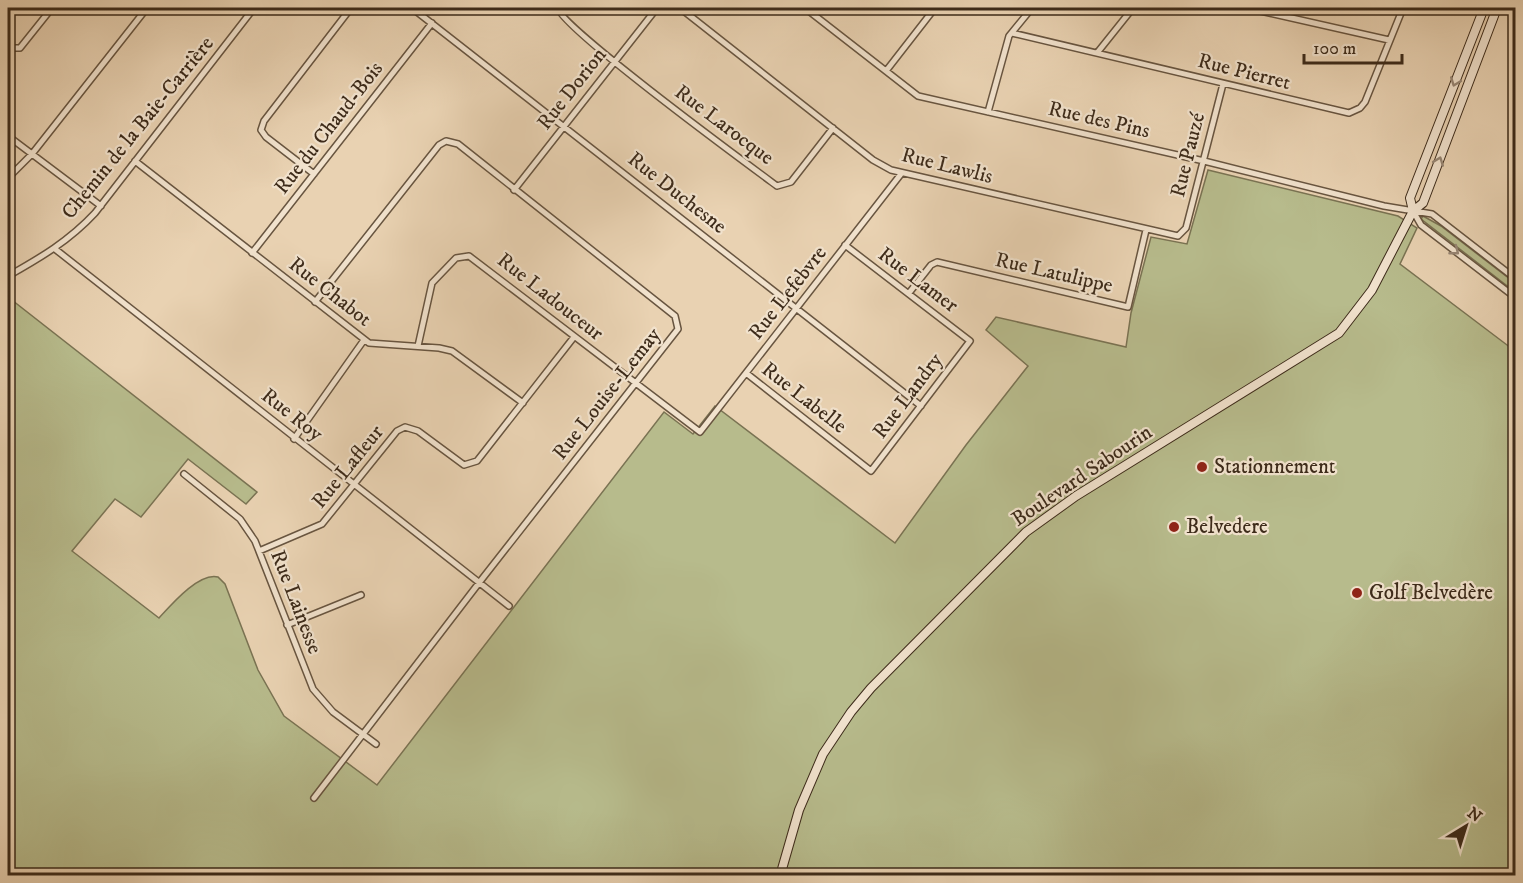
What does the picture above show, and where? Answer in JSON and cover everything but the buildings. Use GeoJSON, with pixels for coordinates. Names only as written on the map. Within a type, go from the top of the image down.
{"type":"FeatureCollection","features":[{"type":"Feature","properties":{"kind":"street"},"geometry":{"type":"LineString","coordinates":[[8,48],[20,48],[52,8]]}},
{"type":"Feature","properties":{"kind":"street"},"geometry":{"type":"LineString","coordinates":[[8,178],[32,154],[147,8]]}},
{"type":"Feature","properties":{"kind":"street","name":"Chemin de la Baie-Carrière"},"geometry":{"type":"LineString","coordinates":[[8,276],[55,249],[78,232],[254,8]]}},
{"type":"Feature","properties":{"kind":"street"},"geometry":{"type":"LineString","coordinates":[[314,174],[266,137],[261,130],[264,121],[351,8]]}},
{"type":"Feature","properties":{"kind":"street","name":"Rue Duchesne"},"geometry":{"type":"LineString","coordinates":[[412,8],[921,406]]}},
{"type":"Feature","properties":{"kind":"street"},"geometry":{"type":"LineString","coordinates":[[558,8],[562,18],[614,62]]}},
{"type":"Feature","properties":{"kind":"street","name":"Rue Dorion"},"geometry":{"type":"LineString","coordinates":[[514,190],[657,8]]}},
{"type":"Feature","properties":{"kind":"street","name":"Rue Lawlis"},"geometry":{"type":"LineString","coordinates":[[680,8],[873,160],[901,174],[1146,230],[1178,236],[1183,234]]}},
{"type":"Feature","properties":{"kind":"street","name":"Rue des Pins"},"geometry":{"type":"LineString","coordinates":[[805,8],[918,96],[1204,161],[1413,212],[1432,214],[1515,279]]}},
{"type":"Feature","properties":{"kind":"street"},"geometry":{"type":"LineString","coordinates":[[988,112],[1012,33],[1032,8]]}},
{"type":"Feature","properties":{"kind":"street"},"geometry":{"type":"LineString","coordinates":[[1097,53],[1133,8]]}},
{"type":"Feature","properties":{"kind":"street"},"geometry":{"type":"LineString","coordinates":[[1247,8],[1389,40]]}},
{"type":"Feature","properties":{"kind":"street","name":"Rue Pierret"},"geometry":{"type":"LineString","coordinates":[[1012,33],[1349,113],[1360,108],[1365,102],[1403,8]]}},
{"type":"Feature","properties":{"kind":"street","name":"Boulevard Sabourin"},"geometry":{"type":"LineString","coordinates":[[1413,212],[1410,198],[1484,8]]}},
{"type":"Feature","properties":{"kind":"street","name":"Boulevard Sabourin"},"geometry":{"type":"LineString","coordinates":[[780,876],[799,810],[823,754],[851,712],[871,688],[1026,532],[1076,496],[1339,333],[1372,290],[1413,212],[1423,203],[1497,8]]}},
{"type":"Feature","properties":{"kind":"street"},"geometry":{"type":"LineString","coordinates":[[886,71],[932,9]]}},
{"type":"Feature","properties":{"kind":"street","name":"Rue du Chaud-Bois"},"geometry":{"type":"LineString","coordinates":[[252,253],[432,23]]}},
{"type":"Feature","properties":{"kind":"street","name":"Rue Larocque"},"geometry":{"type":"LineString","coordinates":[[614,62],[777,186],[791,182],[833,128]]}},
{"type":"Feature","properties":{"kind":"street","name":"Rue Pauzé"},"geometry":{"type":"LineString","coordinates":[[1183,234],[1223,84]]}},
{"type":"Feature","properties":{"kind":"street"},"geometry":{"type":"LineString","coordinates":[[8,135],[100,206]]}},
{"type":"Feature","properties":{"kind":"street","name":"Rue Louise-Lemay"},"geometry":{"type":"LineString","coordinates":[[315,302],[439,145],[446,141],[458,144],[675,316],[678,329],[478,584],[315,798]]}},
{"type":"Feature","properties":{"kind":"street","name":"Rue Chabot"},"geometry":{"type":"LineString","coordinates":[[135,160],[364,340],[377,346],[417,346],[452,351],[523,403]]}},
{"type":"Feature","properties":{"kind":"street","name":"Rue Lefebvre"},"geometry":{"type":"LineString","coordinates":[[700,432],[901,174]]}},
{"type":"Feature","properties":{"kind":"street"},"geometry":{"type":"LineString","coordinates":[[1413,212],[1421,225],[1515,298]]}},
{"type":"Feature","properties":{"kind":"street","name":"Rue Latulippe"},"geometry":{"type":"LineString","coordinates":[[909,292],[931,265],[937,262],[1128,307],[1146,230]]}},
{"type":"Feature","properties":{"kind":"street","name":"Rue Lamer"},"geometry":{"type":"LineString","coordinates":[[845,245],[970,341]]}},
{"type":"Feature","properties":{"kind":"street","name":"Rue Roy"},"geometry":{"type":"LineString","coordinates":[[55,249],[478,584],[509,606]]}},
{"type":"Feature","properties":{"kind":"street","name":"Rue Ladouceur"},"geometry":{"type":"LineString","coordinates":[[417,346],[432,283],[456,258],[469,256],[700,432]]}},
{"type":"Feature","properties":{"kind":"street","name":"Rue Lafleur"},"geometry":{"type":"LineString","coordinates":[[259,551],[318,527],[397,431],[405,427],[418,431],[464,465],[477,461],[574,337]]}},
{"type":"Feature","properties":{"kind":"street"},"geometry":{"type":"LineString","coordinates":[[294,439],[364,340]]}},
{"type":"Feature","properties":{"kind":"street","name":"Rue Landry"},"geometry":{"type":"LineString","coordinates":[[871,471],[970,341]]}},
{"type":"Feature","properties":{"kind":"street","name":"Rue Labelle"},"geometry":{"type":"LineString","coordinates":[[746,373],[871,471]]}},
{"type":"Feature","properties":{"kind":"street","name":"Rue Lainesse"},"geometry":{"type":"LineString","coordinates":[[184,474],[243,522],[259,551],[315,694],[329,709],[376,744]]}},
{"type":"Feature","properties":{"kind":"street"},"geometry":{"type":"LineString","coordinates":[[288,625],[361,595]]}},
{"type":"Feature","properties":{"kind":"green space"},"geometry":{"type":"Polygon","coordinates":[[[1208,170],[1398,216],[1417,228],[1400,264],[1515,351],[1515,875],[8,875],[8,297],[257,492],[246,504],[188,459],[141,517],[115,499],[72,551],[159,618],[194,584],[202,579],[218,577],[225,584],[258,670],[284,716],[377,785],[664,412],[693,434],[715,406],[895,543],[966,445],[1028,366],[986,330],[996,317],[1126,347],[1131,313],[1151,237],[1187,244],[1208,170]]]}},
{"type":"Feature","properties":{"kind":"green space"},"geometry":{"type":"Polygon","coordinates":[[[1423,216],[1441,226],[1515,283],[1515,292],[1421,219],[1423,216]]]}},
{"type":"Feature","properties":{"kind":"place","name":"Stationnement"},"geometry":{"type":"Point","coordinates":[1202,467]}},
{"type":"Feature","properties":{"kind":"place","name":"Belvedere"},"geometry":{"type":"Point","coordinates":[1174,527]}},
{"type":"Feature","properties":{"kind":"place","name":"Golf Belvedère"},"geometry":{"type":"Point","coordinates":[1357,593]}}]}
